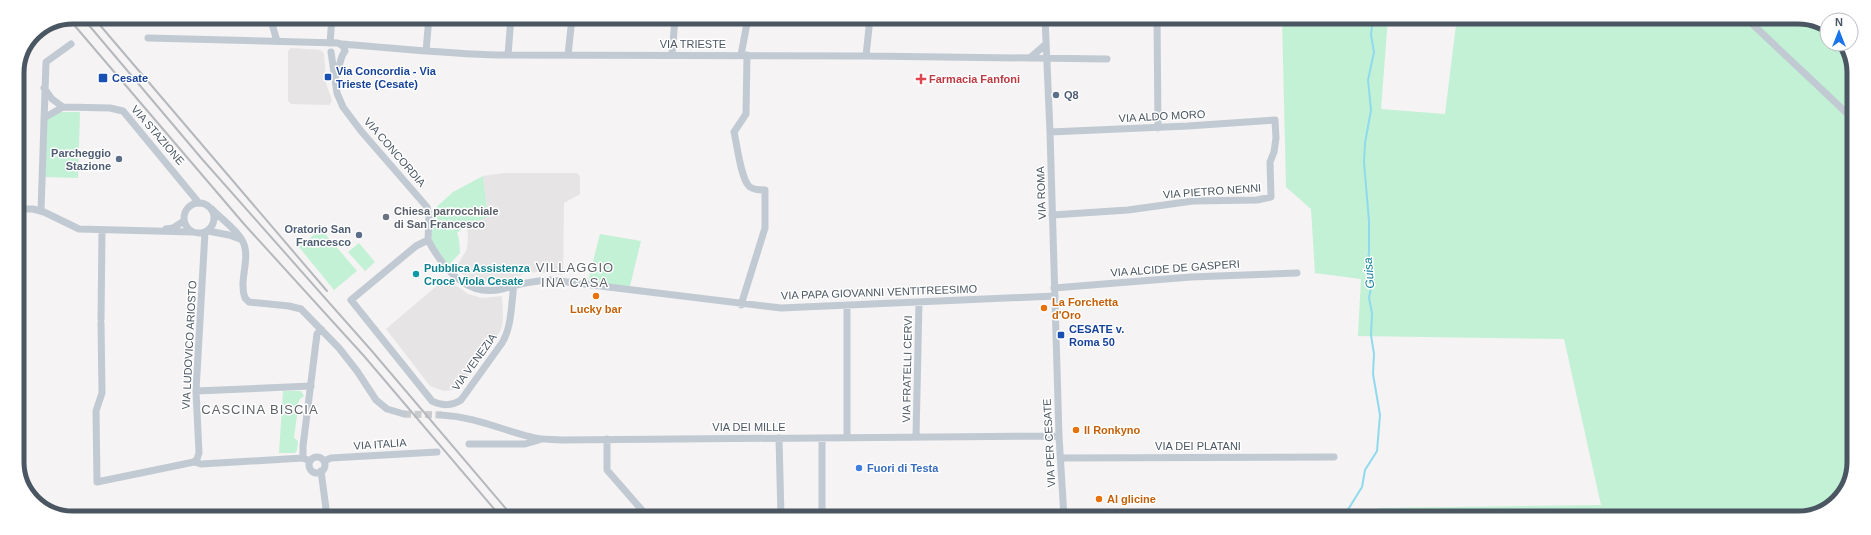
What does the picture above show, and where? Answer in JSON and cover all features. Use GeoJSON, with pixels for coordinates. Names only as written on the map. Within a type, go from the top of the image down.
{"type":"FeatureCollection","features":[{"type":"Feature","properties":{"kind":"street"},"geometry":{"type":"LineString","coordinates":[[272,24],[277,41]]}},
{"type":"Feature","properties":{"kind":"street","name":"VIA CONCORDIA"},"geometry":{"type":"LineString","coordinates":[[332,24],[330,46],[339,100],[346,112],[427,207],[429,217],[428,240]]}},
{"type":"Feature","properties":{"kind":"street"},"geometry":{"type":"LineString","coordinates":[[426,51],[428,24]]}},
{"type":"Feature","properties":{"kind":"street"},"geometry":{"type":"LineString","coordinates":[[508,55],[511,24]]}},
{"type":"Feature","properties":{"kind":"street"},"geometry":{"type":"LineString","coordinates":[[568,55],[571,24]]}},
{"type":"Feature","properties":{"kind":"street"},"geometry":{"type":"LineString","coordinates":[[672,55],[675,24]]}},
{"type":"Feature","properties":{"kind":"street"},"geometry":{"type":"LineString","coordinates":[[741,305],[765,221],[765,190],[755,190],[749,187],[743,177],[734,132],[746,114],[744,55],[747,24]]}},
{"type":"Feature","properties":{"kind":"street"},"geometry":{"type":"LineString","coordinates":[[866,56],[869,24]]}},
{"type":"Feature","properties":{"kind":"street","name":"VIA ROMA"},"geometry":{"type":"LineString","coordinates":[[1044,24],[1050,132],[1057,367]]}},
{"type":"Feature","properties":{"kind":"street"},"geometry":{"type":"LineString","coordinates":[[1157,24],[1158,128]]}},
{"type":"Feature","properties":{"kind":"street"},"geometry":{"type":"LineString","coordinates":[[1752,24],[1847,113]]}},
{"type":"Feature","properties":{"kind":"street"},"geometry":{"type":"LineString","coordinates":[[148,38],[320,43],[330,46],[336,55],[343,54],[356,45]]}},
{"type":"Feature","properties":{"kind":"street"},"geometry":{"type":"LineString","coordinates":[[41,211],[46,62],[71,44]]}},
{"type":"Feature","properties":{"kind":"street"},"geometry":{"type":"LineString","coordinates":[[341,44],[343,54]]}},
{"type":"Feature","properties":{"kind":"street","name":"VIA TRIESTE"},"geometry":{"type":"LineString","coordinates":[[330,46],[341,44],[449,54],[508,55],[744,55],[1107,59]]}},
{"type":"Feature","properties":{"kind":"street"},"geometry":{"type":"LineString","coordinates":[[1030,58],[1046,44]]}},
{"type":"Feature","properties":{"kind":"street","name":"VIA CONCORDIA"},"geometry":{"type":"LineString","coordinates":[[335,80],[343,54]]}},
{"type":"Feature","properties":{"kind":"street"},"geometry":{"type":"LineString","coordinates":[[44,88],[52,99],[63,107],[44,118]]}},
{"type":"Feature","properties":{"kind":"street","name":"VIA STAZIONE"},"geometry":{"type":"LineString","coordinates":[[63,107],[110,108],[123,111],[199,202]]}},
{"type":"Feature","properties":{"kind":"street","name":"VIA ALDO MORO"},"geometry":{"type":"LineString","coordinates":[[1050,132],[1158,128],[1275,120]]}},
{"type":"Feature","properties":{"kind":"street","name":"VIA PIETRO NENNI"},"geometry":{"type":"LineString","coordinates":[[1052,215],[1128,210],[1194,201],[1257,200],[1271,197],[1270,162],[1274,152],[1276,138],[1275,120]]}},
{"type":"Feature","properties":{"kind":"street"},"geometry":{"type":"LineString","coordinates":[[193,232],[186,226],[184,221],[187,208],[199,202],[208,205],[242,240],[245,249],[243,286],[245,298],[249,302],[296,307],[301,309],[348,359],[376,400],[387,409],[404,414]]}},
{"type":"Feature","properties":{"kind":"street"},"geometry":{"type":"LineString","coordinates":[[24,209],[41,211],[79,229],[206,232],[229,235],[242,240]]}},
{"type":"Feature","properties":{"kind":"street"},"geometry":{"type":"LineString","coordinates":[[206,232],[214,223],[212,209]]}},
{"type":"Feature","properties":{"kind":"street"},"geometry":{"type":"LineString","coordinates":[[160,230],[173,228],[184,221]]}},
{"type":"Feature","properties":{"kind":"street"},"geometry":{"type":"LineString","coordinates":[[102,230],[102,393],[96,411],[97,482],[196,461],[201,464],[303,458],[310,461]]}},
{"type":"Feature","properties":{"kind":"street","name":"VIA LUDOVICO ARIOSTO"},"geometry":{"type":"LineString","coordinates":[[196,461],[199,454],[196,391],[206,232]]}},
{"type":"Feature","properties":{"kind":"street"},"geometry":{"type":"LineString","coordinates":[[428,240],[435,253],[449,271],[458,280],[470,288],[488,291],[514,285]]}},
{"type":"Feature","properties":{"kind":"street","name":"VIA VENEZIA"},"geometry":{"type":"LineString","coordinates":[[428,240],[416,246],[351,300],[432,401],[438,404],[450,404],[456,403],[460,400],[502,343],[506,336],[514,285]]}},
{"type":"Feature","properties":{"kind":"street","name":"VIA ALCIDE DE GASPERI"},"geometry":{"type":"LineString","coordinates":[[1054,288],[1192,277],[1297,273]]}},
{"type":"Feature","properties":{"kind":"street","name":"VIA PAPA GIOVANNI VENTITREESIMO"},"geometry":{"type":"LineString","coordinates":[[514,285],[531,281],[558,281],[741,305],[781,308],[1055,296]]}},
{"type":"Feature","properties":{"kind":"street","name":"VIA FRATELLI CERVI"},"geometry":{"type":"LineString","coordinates":[[916,437],[919,302]]}},
{"type":"Feature","properties":{"kind":"street"},"geometry":{"type":"LineString","coordinates":[[847,306],[847,438]]}},
{"type":"Feature","properties":{"kind":"street"},"geometry":{"type":"LineString","coordinates":[[303,458],[303,446],[317,334],[320,329]]}},
{"type":"Feature","properties":{"kind":"street","name":"VIA PER CESATE"},"geometry":{"type":"LineString","coordinates":[[1057,367],[1064,511]]}},
{"type":"Feature","properties":{"kind":"street"},"geometry":{"type":"LineString","coordinates":[[196,391],[311,386]]}},
{"type":"Feature","properties":{"kind":"street","name":"VIA DEI MILLE"},"geometry":{"type":"LineString","coordinates":[[442,416],[456,416],[480,420],[530,437],[541,439],[1060,436]]}},
{"type":"Feature","properties":{"kind":"street"},"geometry":{"type":"LineString","coordinates":[[779,438],[780,511]]}},
{"type":"Feature","properties":{"kind":"street"},"geometry":{"type":"LineString","coordinates":[[822,438],[822,511]]}},
{"type":"Feature","properties":{"kind":"street"},"geometry":{"type":"LineString","coordinates":[[469,444],[525,444],[541,439]]}},
{"type":"Feature","properties":{"kind":"street"},"geometry":{"type":"LineString","coordinates":[[607,439],[607,470],[643,511]]}},
{"type":"Feature","properties":{"kind":"street","name":"VIA ITALIA"},"geometry":{"type":"LineString","coordinates":[[324,461],[331,458],[437,452]]}},
{"type":"Feature","properties":{"kind":"street"},"geometry":{"type":"LineString","coordinates":[[316,457],[320,458],[324,461],[325,466],[321,471],[316,472],[311,470],[310,461],[316,457]]}},
{"type":"Feature","properties":{"kind":"street","name":"VIA DEI PLATANI"},"geometry":{"type":"LineString","coordinates":[[1061,458],[1334,457]]}},
{"type":"Feature","properties":{"kind":"street"},"geometry":{"type":"LineString","coordinates":[[321,471],[326,511]]}},
{"type":"Feature","properties":{"kind":"shaded area"},"geometry":{"type":"Polygon","coordinates":[[[291,48],[321,50],[324,54],[326,83],[332,101],[329,105],[291,104],[288,101],[288,51],[291,48]]]}},
{"type":"Feature","properties":{"kind":"shaded area"},"geometry":{"type":"Polygon","coordinates":[[[504,173],[577,173],[580,176],[580,194],[564,203],[563,275],[538,272],[526,273],[509,280],[482,283],[469,279],[455,269],[467,249],[468,234],[466,225],[488,217],[483,176],[504,173]]]}},
{"type":"Feature","properties":{"kind":"shaded area"},"geometry":{"type":"Polygon","coordinates":[[[446,278],[468,294],[482,298],[502,296],[503,320],[501,330],[465,380],[453,390],[444,391],[430,386],[386,329],[446,278]]]}},
{"type":"Feature","properties":{"kind":"green space"},"geometry":{"type":"Polygon","coordinates":[[[1282,24],[1388,24],[1381,109],[1445,114],[1456,25],[1459,24],[1805,24],[1819,29],[1819,52],[1842,52],[1847,70],[1847,469],[1839,489],[1828,501],[1820,506],[1805,511],[1377,511],[1377,508],[1601,505],[1564,339],[1358,336],[1361,279],[1315,273],[1311,209],[1286,187],[1282,24]]]}},
{"type":"Feature","properties":{"kind":"green space"},"geometry":{"type":"Polygon","coordinates":[[[56,112],[80,112],[78,178],[45,177],[46,120],[56,112]]]}},
{"type":"Feature","properties":{"kind":"green space"},"geometry":{"type":"Polygon","coordinates":[[[483,176],[488,217],[466,225],[457,233],[460,253],[448,266],[431,243],[433,220],[431,212],[453,192],[483,176]]]}},
{"type":"Feature","properties":{"kind":"green space"},"geometry":{"type":"Polygon","coordinates":[[[321,229],[357,271],[334,290],[299,247],[321,229]]]}},
{"type":"Feature","properties":{"kind":"green space"},"geometry":{"type":"Polygon","coordinates":[[[600,234],[641,241],[629,290],[587,285],[600,234]]]}},
{"type":"Feature","properties":{"kind":"green space"},"geometry":{"type":"Polygon","coordinates":[[[359,243],[375,262],[365,271],[348,252],[359,243]]]}},
{"type":"Feature","properties":{"kind":"green space"},"geometry":{"type":"Polygon","coordinates":[[[283,391],[301,391],[304,396],[299,400],[294,438],[298,441],[297,450],[295,453],[279,453],[283,391]]]}},
{"type":"Feature","properties":{"kind":"waterway","name":"Guisa"},"geometry":{"type":"LineString","coordinates":[[1346,511],[1362,487],[1365,470],[1377,451],[1380,415],[1373,374],[1374,354],[1371,335],[1372,313],[1369,298],[1371,288],[1367,269],[1369,252],[1369,221],[1364,163],[1365,143],[1371,110],[1368,80],[1374,52],[1371,35],[1372,24]]}},
{"type":"Feature","properties":{"kind":"tunnel"},"geometry":{"type":"LineString","coordinates":[[404,414],[441,415]]}},
{"type":"Feature","properties":{"kind":"railway"},"geometry":{"type":"LineString","coordinates":[[73,24],[244,224],[364,356],[496,511]]}},
{"type":"Feature","properties":{"kind":"railway"},"geometry":{"type":"LineString","coordinates":[[88,24],[202,159],[371,350],[508,511]]}},
{"type":"Feature","properties":{"kind":"railway"},"geometry":{"type":"LineString","coordinates":[[99,24],[327,291]]}},
{"type":"Feature","properties":{"kind":"place","name":"Via Concordia - Via Trieste (Cesate)"},"geometry":{"type":"Point","coordinates":[328,77]}},
{"type":"Feature","properties":{"kind":"place","name":"Cesate"},"geometry":{"type":"Point","coordinates":[103,78]}},
{"type":"Feature","properties":{"kind":"place","name":"Farmacia Fanfoni"},"geometry":{"type":"Point","coordinates":[921,79]}},
{"type":"Feature","properties":{"kind":"place","name":"Q8"},"geometry":{"type":"Point","coordinates":[1056,95]}},
{"type":"Feature","properties":{"kind":"place","name":"Parcheggio Stazione"},"geometry":{"type":"Point","coordinates":[119,159]}},
{"type":"Feature","properties":{"kind":"place","name":"Chiesa parrocchiale di San Francesco"},"geometry":{"type":"Point","coordinates":[386,217]}},
{"type":"Feature","properties":{"kind":"place","name":"Oratorio San Francesco"},"geometry":{"type":"Point","coordinates":[359,235]}},
{"type":"Feature","properties":{"kind":"place","name":"Pubblica Assistenza Croce Viola Cesate"},"geometry":{"type":"Point","coordinates":[416,274]}},
{"type":"Feature","properties":{"kind":"place","name":"Lucky bar"},"geometry":{"type":"Point","coordinates":[596,296]}},
{"type":"Feature","properties":{"kind":"place","name":"La Forchetta d'Oro"},"geometry":{"type":"Point","coordinates":[1044,308]}},
{"type":"Feature","properties":{"kind":"place","name":"CESATE v. Roma 50"},"geometry":{"type":"Point","coordinates":[1061,335]}},
{"type":"Feature","properties":{"kind":"place","name":"Il Ronkyno"},"geometry":{"type":"Point","coordinates":[1076,430]}},
{"type":"Feature","properties":{"kind":"place","name":"Fuori di Testa"},"geometry":{"type":"Point","coordinates":[859,468]}},
{"type":"Feature","properties":{"kind":"place","name":"Al glicine"},"geometry":{"type":"Point","coordinates":[1099,499]}},
{"type":"Feature","properties":{"kind":"district","name":"VILLAGGIO INA CASA"},"geometry":{"type":"Point","coordinates":[575,274]}},
{"type":"Feature","properties":{"kind":"district","name":"CASCINA BISCIA"},"geometry":{"type":"Point","coordinates":[260,409]}}]}
